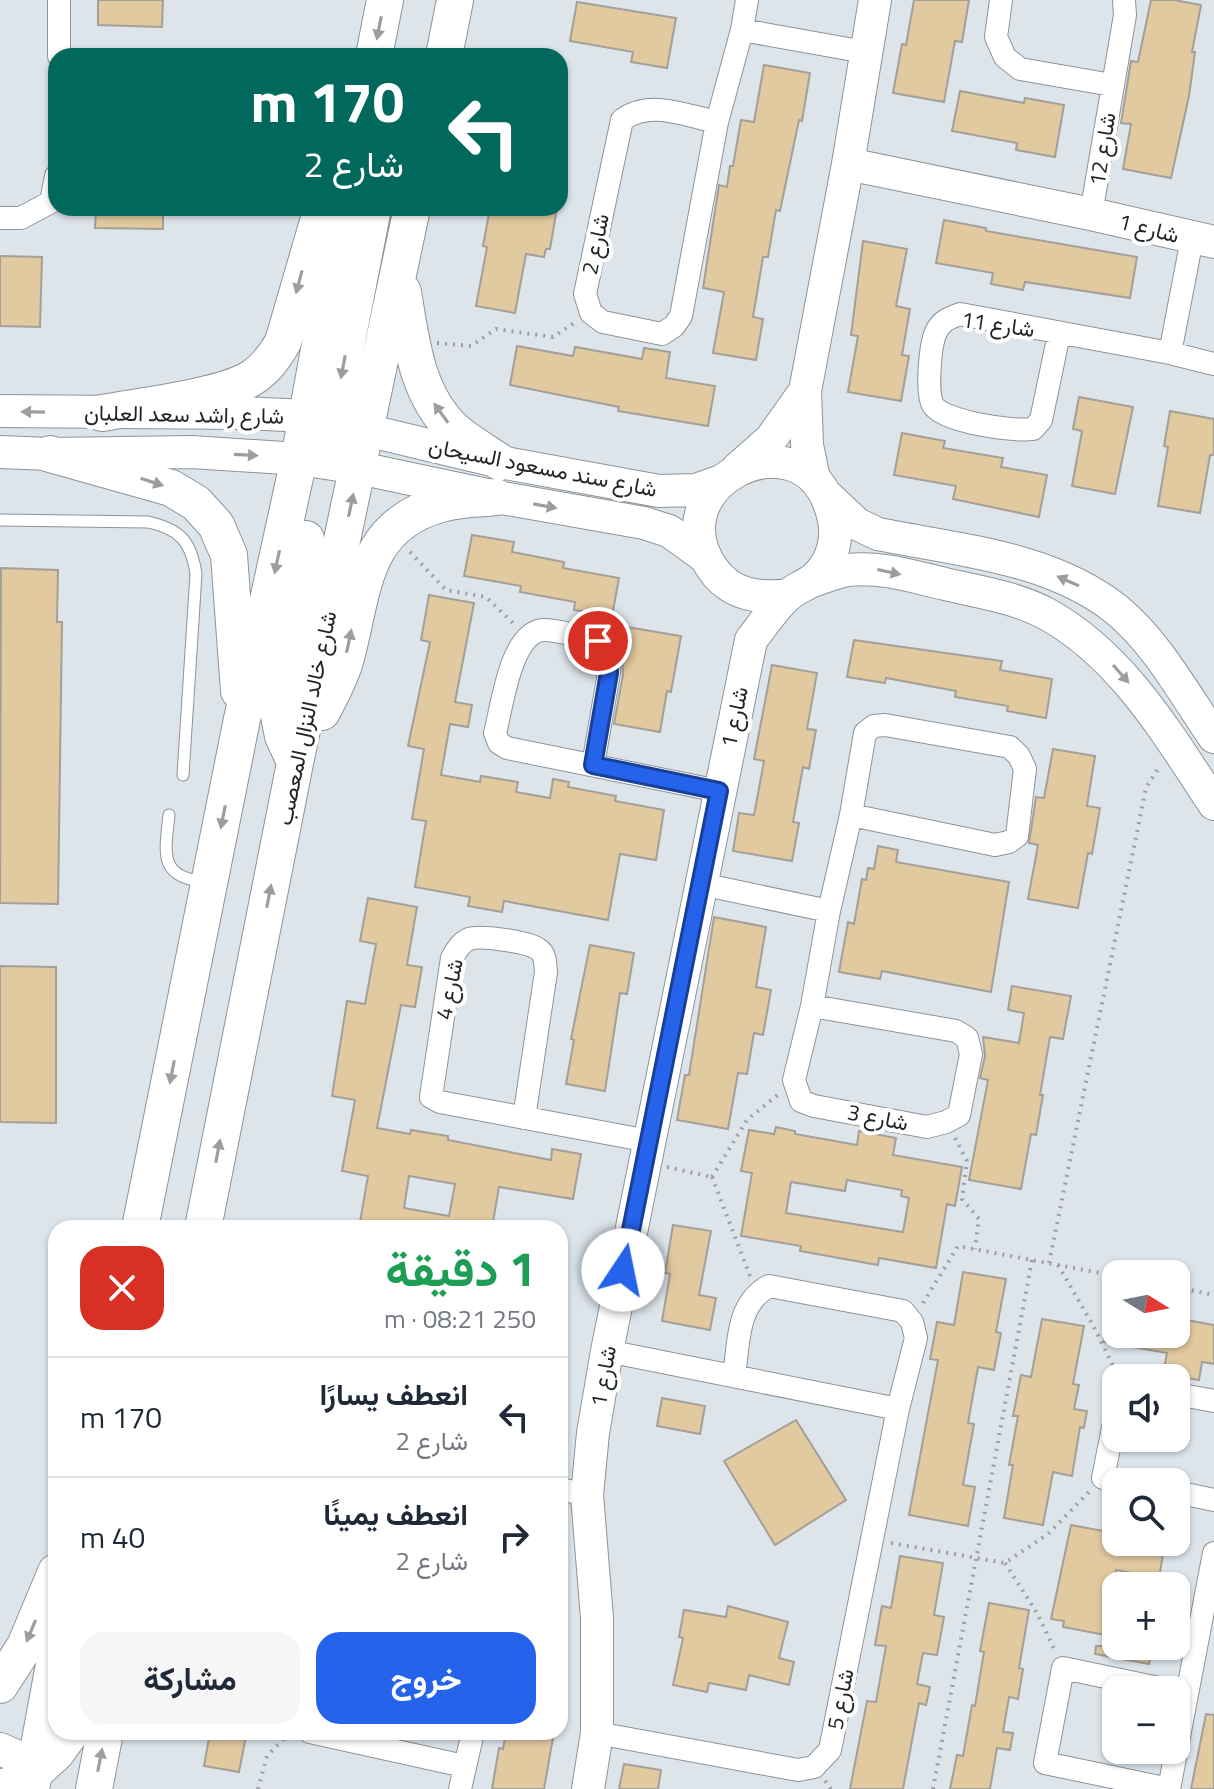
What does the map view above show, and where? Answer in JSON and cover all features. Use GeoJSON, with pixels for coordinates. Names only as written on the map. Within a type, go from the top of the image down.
{"type":"FeatureCollection","features":[{"type":"Feature","properties":{"kind":"main road"},"geometry":{"type":"LineString","coordinates":[[376,48],[385,0]]}},
{"type":"Feature","properties":{"kind":"main road"},"geometry":{"type":"LineString","coordinates":[[446,48],[455,0]]}},
{"type":"Feature","properties":{"kind":"main road"},"geometry":{"type":"LineString","coordinates":[[800,588],[827,563],[835,540],[834,517],[820,487],[807,445],[805,391],[875,0]]}},
{"type":"Feature","properties":{"kind":"main road","name":"شارع 1"},"geometry":{"type":"LineString","coordinates":[[848,164],[1091,214],[1203,241]]}},
{"type":"Feature","properties":{"kind":"main road"},"geometry":{"type":"LineString","coordinates":[[102,413],[209,392],[248,380],[272,362],[283,342],[320,216]]}},
{"type":"Feature","properties":{"kind":"main road","name":"شارع خالد النزال المعصب"},"geometry":{"type":"LineString","coordinates":[[205,1220],[295,763],[359,468],[335,422],[345,216]]}},
{"type":"Feature","properties":{"kind":"main road"},"geometry":{"type":"LineString","coordinates":[[335,422],[372,216]]}},
{"type":"Feature","properties":{"kind":"main road","name":"شارع خالد النزال المعصب"},"geometry":{"type":"LineString","coordinates":[[142,1220],[242,719],[310,460],[335,422],[399,270],[410,216]]}},
{"type":"Feature","properties":{"kind":"main road"},"geometry":{"type":"LineString","coordinates":[[295,763],[344,663],[360,590],[378,546],[408,517],[498,480],[439,413],[422,383],[411,342],[399,270]]}},
{"type":"Feature","properties":{"kind":"main road"},"geometry":{"type":"LineString","coordinates":[[751,640],[725,583],[705,557],[700,537],[701,516],[708,497],[771,439],[805,391]]}},
{"type":"Feature","properties":{"kind":"main road","name":"شارع راشد سعد العلبان"},"geometry":{"type":"LineString","coordinates":[[0,411],[245,413],[335,422]]}},
{"type":"Feature","properties":{"kind":"main road","name":"شارع سند مسعود السيحان"},"geometry":{"type":"LineString","coordinates":[[335,422],[498,480],[669,531],[705,557]]}},
{"type":"Feature","properties":{"kind":"main road","name":"شارع راشد سعد العلبان"},"geometry":{"type":"LineString","coordinates":[[0,452],[192,452],[310,460],[359,468]]}},
{"type":"Feature","properties":{"kind":"main road"},"geometry":{"type":"LineString","coordinates":[[50,454],[171,488],[196,503],[216,525],[229,555],[233,642],[242,719]]}},
{"type":"Feature","properties":{"kind":"main road"},"geometry":{"type":"LineString","coordinates":[[295,763],[283,736],[276,701],[310,460]]}},
{"type":"Feature","properties":{"kind":"main road"},"geometry":{"type":"LineString","coordinates":[[729,475],[756,462],[777,462],[797,468],[857,524],[878,534],[1022,564],[1073,581],[1118,611],[1155,651],[1214,737]]}},
{"type":"Feature","properties":{"kind":"main road","name":"شارع سند مسعود السيحان"},"geometry":{"type":"LineString","coordinates":[[359,468],[659,491],[696,490],[729,475]]}},
{"type":"Feature","properties":{"kind":"main road"},"geometry":{"type":"LineString","coordinates":[[725,583],[744,594],[766,598],[846,570],[874,569],[1006,598],[1043,612],[1076,632],[1106,657],[1173,742],[1214,804]]}},
{"type":"Feature","properties":{"kind":"main road","name":"شارع 1"},"geometry":{"type":"LineString","coordinates":[[588,1789],[597,1733],[597,1618],[573,1492],[593,1433],[751,640],[800,588]]}},
{"type":"Feature","properties":{"kind":"main road"},"geometry":{"type":"LineString","coordinates":[[0,1685],[25,1646],[48,1591]]}},
{"type":"Feature","properties":{"kind":"main road"},"geometry":{"type":"LineString","coordinates":[[34,1784],[48,1701]]}},
{"type":"Feature","properties":{"kind":"main road"},"geometry":{"type":"LineString","coordinates":[[34,1784],[65,1740]]}},
{"type":"Feature","properties":{"kind":"main road"},"geometry":{"type":"LineString","coordinates":[[94,1789],[103,1740]]}},
{"type":"Feature","properties":{"kind":"main road"},"geometry":{"type":"LineString","coordinates":[[0,1749],[16,1756],[34,1784]]}},
{"type":"Feature","properties":{"kind":"main road"},"geometry":{"type":"LineString","coordinates":[[0,1786],[21,1780],[34,1784]]}},
{"type":"Feature","properties":{"kind":"street"},"geometry":{"type":"LineString","coordinates":[[59,0],[59,48]]}},
{"type":"Feature","properties":{"kind":"street"},"geometry":{"type":"LineString","coordinates":[[591,313],[603,322],[662,334],[674,326],[681,316],[717,122],[747,0]]}},
{"type":"Feature","properties":{"kind":"street","name":"شارع 12"},"geometry":{"type":"LineString","coordinates":[[1001,0],[996,37],[1005,57],[1020,69],[1112,85]]}},
{"type":"Feature","properties":{"kind":"street","name":"شارع 12"},"geometry":{"type":"LineString","coordinates":[[1091,214],[1125,15],[1124,0]]}},
{"type":"Feature","properties":{"kind":"street"},"geometry":{"type":"LineString","coordinates":[[742,30],[865,52]]}},
{"type":"Feature","properties":{"kind":"street","name":"شارع 2"},"geometry":{"type":"LineString","coordinates":[[591,313],[585,294],[622,120],[632,112],[652,108],[717,122]]}},
{"type":"Feature","properties":{"kind":"street"},"geometry":{"type":"LineString","coordinates":[[0,218],[21,218],[48,204]]}},
{"type":"Feature","properties":{"kind":"street"},"geometry":{"type":"LineString","coordinates":[[1170,353],[1203,241]]}},
{"type":"Feature","properties":{"kind":"street","name":"شارع 11"},"geometry":{"type":"LineString","coordinates":[[1059,334],[1041,420],[1033,429],[1019,431],[943,415],[932,404],[928,387],[935,334],[945,319],[960,314],[1214,364]]}},
{"type":"Feature","properties":{"kind":"street"},"geometry":{"type":"LineString","coordinates":[[593,765],[609,673],[608,653],[598,641],[542,630],[527,637],[516,651],[495,733],[499,743],[507,748],[719,791]]}},
{"type":"Feature","properties":{"kind":"street"},"geometry":{"type":"LineString","coordinates":[[794,1080],[812,1006],[865,733],[874,726],[885,725],[1010,747],[1025,769],[1017,836],[1009,842],[995,845],[851,815]]}},
{"type":"Feature","properties":{"kind":"street"},"geometry":{"type":"LineString","coordinates":[[701,884],[829,911]]}},
{"type":"Feature","properties":{"kind":"street","name":"شارع 4"},"geometry":{"type":"LineString","coordinates":[[524,1118],[546,972],[545,956],[537,948],[500,939],[469,939],[459,946],[452,958],[431,1097],[440,1102],[524,1118],[647,1152]]}},
{"type":"Feature","properties":{"kind":"street"},"geometry":{"type":"LineString","coordinates":[[812,1006],[956,1031],[967,1038],[971,1054],[959,1115],[946,1122]]}},
{"type":"Feature","properties":{"kind":"street","name":"شارع 3"},"geometry":{"type":"LineString","coordinates":[[794,1080],[801,1101],[814,1106],[927,1127],[946,1122]]}},
{"type":"Feature","properties":{"kind":"street"},"geometry":{"type":"LineString","coordinates":[[734,1376],[745,1308],[756,1293],[769,1286],[903,1311],[912,1322]]}},
{"type":"Feature","properties":{"kind":"street","name":"شارع 5"},"geometry":{"type":"LineString","coordinates":[[597,1733],[798,1770],[814,1767],[830,1750],[898,1409],[916,1338],[912,1322]]}},
{"type":"Feature","properties":{"kind":"street"},"geometry":{"type":"LineString","coordinates":[[607,1351],[898,1409]]}},
{"type":"Feature","properties":{"kind":"street"},"geometry":{"type":"LineString","coordinates":[[1190,1397],[1214,1401]]}},
{"type":"Feature","properties":{"kind":"street"},"geometry":{"type":"LineString","coordinates":[[1190,1495],[1214,1500]]}},
{"type":"Feature","properties":{"kind":"street"},"geometry":{"type":"LineString","coordinates":[[1183,1676],[1209,1602],[1214,1553]]}},
{"type":"Feature","properties":{"kind":"street"},"geometry":{"type":"LineString","coordinates":[[1102,1676],[1063,1668],[1045,1763],[1169,1789],[1171,1764]]}},
{"type":"Feature","properties":{"kind":"street"},"geometry":{"type":"LineString","coordinates":[[346,1740],[464,1766]]}},
{"type":"Feature","properties":{"kind":"street"},"geometry":{"type":"LineString","coordinates":[[460,1789],[471,1740]]}},
{"type":"Feature","properties":{"kind":"lane"},"geometry":{"type":"LineString","coordinates":[[0,520],[148,522],[167,526],[183,538],[193,554],[196,574],[183,775]]}},
{"type":"Feature","properties":{"kind":"lane"},"geometry":{"type":"LineString","coordinates":[[169,815],[165,851],[173,872],[182,878],[210,882]]}},
{"type":"Feature","properties":{"kind":"path"},"geometry":{"type":"LineString","coordinates":[[411,342],[471,346],[496,329],[553,337],[591,313]]}},
{"type":"Feature","properties":{"kind":"path"},"geometry":{"type":"LineString","coordinates":[[392,533],[446,590],[486,597],[527,637]]}},
{"type":"Feature","properties":{"kind":"path"},"geometry":{"type":"LineString","coordinates":[[1049,1263],[1146,788],[1173,742]]}},
{"type":"Feature","properties":{"kind":"path"},"geometry":{"type":"LineString","coordinates":[[712,1177],[747,1120],[794,1080]]}},
{"type":"Feature","properties":{"kind":"path"},"geometry":{"type":"LineString","coordinates":[[946,1122],[967,1161],[962,1199],[979,1219],[975,1249]]}},
{"type":"Feature","properties":{"kind":"path"},"geometry":{"type":"LineString","coordinates":[[647,1152],[712,1177],[756,1293]]}},
{"type":"Feature","properties":{"kind":"path"},"geometry":{"type":"LineString","coordinates":[[912,1322],[958,1246],[1102,1273]]}},
{"type":"Feature","properties":{"kind":"path"},"geometry":{"type":"LineString","coordinates":[[933,1789],[1032,1260]]}},
{"type":"Feature","properties":{"kind":"path"},"geometry":{"type":"LineString","coordinates":[[1058,1265],[1112,1364]]}},
{"type":"Feature","properties":{"kind":"path"},"geometry":{"type":"LineString","coordinates":[[1190,1290],[1214,1295]]}},
{"type":"Feature","properties":{"kind":"path"},"geometry":{"type":"LineString","coordinates":[[872,1540],[1005,1563],[1048,1534],[1102,1489]]}},
{"type":"Feature","properties":{"kind":"path"},"geometry":{"type":"LineString","coordinates":[[1005,1563],[1037,1613],[1063,1668]]}},
{"type":"Feature","properties":{"kind":"path"},"geometry":{"type":"LineString","coordinates":[[258,1789],[267,1756],[282,1740]]}},
{"type":"Feature","properties":{"kind":"building"},"geometry":{"type":"Polygon","coordinates":[[[98,0],[163,0],[162,27],[98,25],[98,0]]]}},
{"type":"Feature","properties":{"kind":"building"},"geometry":{"type":"Polygon","coordinates":[[[914,0],[969,0],[962,42],[955,41],[944,102],[893,93],[914,0]]]}},
{"type":"Feature","properties":{"kind":"building"},"geometry":{"type":"Polygon","coordinates":[[[1151,0],[1201,5],[1192,52],[1195,52],[1189,96],[1171,178],[1123,169],[1131,124],[1121,123],[1131,61],[1138,62],[1151,0]]]}},
{"type":"Feature","properties":{"kind":"building"},"geometry":{"type":"Polygon","coordinates":[[[577,2],[676,18],[667,68],[631,62],[633,52],[570,41],[577,2]]]}},
{"type":"Feature","properties":{"kind":"building"},"geometry":{"type":"Polygon","coordinates":[[[764,65],[810,73],[780,211],[776,210],[768,257],[763,257],[753,317],[763,319],[756,360],[713,353],[724,292],[703,288],[719,185],[727,187],[741,120],[754,122],[764,65]]]}},
{"type":"Feature","properties":{"kind":"building"},"geometry":{"type":"Polygon","coordinates":[[[960,91],[1024,103],[1025,98],[1064,105],[1055,157],[1016,150],[1017,143],[952,131],[960,91]]]}},
{"type":"Feature","properties":{"kind":"building"},"geometry":{"type":"Polygon","coordinates":[[[96,216],[163,216],[163,229],[95,228],[96,216]]]}},
{"type":"Feature","properties":{"kind":"building"},"geometry":{"type":"Polygon","coordinates":[[[489,216],[556,216],[550,249],[546,249],[544,257],[526,254],[515,313],[476,306],[487,247],[483,246],[489,216]]]}},
{"type":"Feature","properties":{"kind":"building"},"geometry":{"type":"Polygon","coordinates":[[[944,220],[986,228],[986,231],[1137,257],[1130,298],[1025,282],[1023,290],[991,284],[993,273],[936,263],[944,220]]]}},
{"type":"Feature","properties":{"kind":"building"},"geometry":{"type":"Polygon","coordinates":[[[863,241],[907,249],[896,306],[910,309],[902,355],[909,356],[901,401],[848,392],[858,336],[851,335],[863,241]]]}},
{"type":"Feature","properties":{"kind":"building"},"geometry":{"type":"Polygon","coordinates":[[[0,256],[42,257],[40,327],[0,326],[0,256]]]}},
{"type":"Feature","properties":{"kind":"building"},"geometry":{"type":"Polygon","coordinates":[[[517,346],[573,356],[575,347],[642,359],[644,348],[670,352],[666,378],[715,386],[708,426],[618,411],[619,407],[510,385],[517,346]]]}},
{"type":"Feature","properties":{"kind":"building"},"geometry":{"type":"Polygon","coordinates":[[[1079,397],[1133,407],[1115,494],[1072,486],[1082,431],[1073,429],[1079,397]]]}},
{"type":"Feature","properties":{"kind":"building"},"geometry":{"type":"Polygon","coordinates":[[[1170,411],[1214,419],[1214,455],[1210,455],[1200,513],[1158,506],[1168,447],[1164,446],[1170,411]]]}},
{"type":"Feature","properties":{"kind":"building"},"geometry":{"type":"Polygon","coordinates":[[[902,433],[945,441],[943,448],[1003,458],[1001,467],[1047,475],[1039,517],[953,499],[956,486],[894,475],[902,433]]]}},
{"type":"Feature","properties":{"kind":"building"},"geometry":{"type":"Polygon","coordinates":[[[472,535],[514,542],[512,552],[564,562],[563,568],[619,578],[612,616],[574,610],[575,602],[520,592],[521,586],[464,576],[472,535]]]}},
{"type":"Feature","properties":{"kind":"building"},"geometry":{"type":"Polygon","coordinates":[[[1,568],[58,570],[57,622],[62,622],[58,904],[0,903],[1,568]]]}},
{"type":"Feature","properties":{"kind":"building"},"geometry":{"type":"Polygon","coordinates":[[[429,595],[474,603],[455,702],[472,705],[468,727],[450,724],[441,775],[480,782],[481,776],[518,782],[516,792],[550,798],[553,779],[569,782],[568,787],[616,796],[615,801],[664,810],[656,860],[620,854],[608,920],[504,901],[502,912],[468,906],[470,897],[415,887],[426,821],[412,819],[424,749],[408,746],[430,642],[421,640],[429,595]]]}},
{"type":"Feature","properties":{"kind":"building"},"geometry":{"type":"Polygon","coordinates":[[[627,627],[681,636],[660,732],[614,724],[623,675],[622,653],[627,627]]]}},
{"type":"Feature","properties":{"kind":"building"},"geometry":{"type":"Polygon","coordinates":[[[854,640],[1002,661],[1000,670],[1052,679],[1046,718],[1007,711],[1008,706],[955,697],[956,691],[886,678],[885,683],[847,677],[854,640]]]}},
{"type":"Feature","properties":{"kind":"building"},"geometry":{"type":"Polygon","coordinates":[[[772,665],[817,673],[807,729],[816,730],[809,769],[803,767],[793,822],[799,823],[792,861],[733,851],[739,813],[754,815],[764,761],[754,759],[772,665]]]}},
{"type":"Feature","properties":{"kind":"building"},"geometry":{"type":"Polygon","coordinates":[[[1053,749],[1095,756],[1087,806],[1100,808],[1078,908],[1028,899],[1038,845],[1029,843],[1036,797],[1044,798],[1053,749]]]}},
{"type":"Feature","properties":{"kind":"building"},"geometry":{"type":"Polygon","coordinates":[[[878,846],[898,850],[896,862],[1009,882],[991,992],[882,971],[880,979],[839,972],[848,922],[854,924],[862,879],[866,880],[868,868],[874,869],[878,846]]]}},
{"type":"Feature","properties":{"kind":"building"},"geometry":{"type":"Polygon","coordinates":[[[368,898],[417,907],[407,965],[422,967],[415,1007],[401,1005],[377,1128],[448,1136],[448,1140],[551,1160],[552,1149],[581,1154],[573,1199],[499,1187],[493,1220],[360,1220],[368,1176],[342,1171],[355,1100],[332,1096],[347,1001],[365,1004],[376,944],[360,941],[368,898]],[[409,1176],[404,1208],[449,1216],[455,1184],[409,1176]]]}},
{"type":"Feature","properties":{"kind":"building"},"geometry":{"type":"Polygon","coordinates":[[[714,917],[766,927],[756,987],[771,990],[763,1035],[754,1033],[747,1074],[738,1073],[728,1129],[677,1120],[685,1075],[689,1075],[714,917]]]}},
{"type":"Feature","properties":{"kind":"building"},"geometry":{"type":"Polygon","coordinates":[[[590,945],[634,953],[627,994],[620,993],[605,1091],[566,1084],[574,1040],[571,1039],[590,945]]]}},
{"type":"Feature","properties":{"kind":"building"},"geometry":{"type":"Polygon","coordinates":[[[0,966],[56,967],[56,1123],[0,1122],[0,966]]]}},
{"type":"Feature","properties":{"kind":"building"},"geometry":{"type":"Polygon","coordinates":[[[1012,986],[1071,996],[1063,1039],[1050,1037],[1036,1135],[1031,1134],[1021,1189],[969,1180],[988,1080],[980,1078],[985,1056],[983,1037],[1019,1043],[1024,1013],[1008,1010],[1012,986]]]}},
{"type":"Feature","properties":{"kind":"building"},"geometry":{"type":"Polygon","coordinates":[[[776,1127],[795,1131],[795,1134],[857,1145],[859,1131],[896,1138],[893,1155],[962,1167],[955,1206],[947,1204],[936,1268],[879,1258],[878,1265],[800,1251],[801,1246],[741,1236],[752,1173],[741,1171],[749,1130],[774,1134],[776,1127]],[[847,1180],[845,1191],[791,1182],[786,1213],[903,1232],[909,1198],[901,1196],[902,1190],[847,1180]]]}},
{"type":"Feature","properties":{"kind":"building"},"geometry":{"type":"Polygon","coordinates":[[[673,1225],[711,1231],[699,1295],[716,1298],[710,1330],[662,1321],[670,1274],[665,1273],[673,1225]]]}},
{"type":"Feature","properties":{"kind":"building"},"geometry":{"type":"Polygon","coordinates":[[[963,1272],[1006,1279],[996,1332],[1001,1333],[994,1370],[978,1367],[968,1423],[974,1424],[963,1485],[975,1487],[968,1526],[909,1515],[938,1360],[930,1359],[937,1322],[954,1325],[963,1272]]]}},
{"type":"Feature","properties":{"kind":"building"},"geometry":{"type":"Polygon","coordinates":[[[1042,1319],[1084,1326],[1073,1384],[1079,1385],[1074,1409],[1087,1411],[1084,1428],[1080,1427],[1072,1476],[1053,1472],[1043,1525],[1004,1518],[1018,1416],[1013,1416],[1021,1375],[1031,1377],[1042,1319]]]}},
{"type":"Feature","properties":{"kind":"building"},"geometry":{"type":"Polygon","coordinates":[[[1190,1321],[1214,1325],[1214,1364],[1202,1362],[1199,1380],[1190,1378],[1190,1364],[1165,1364],[1167,1353],[1138,1348],[1190,1348],[1190,1321]]]}},
{"type":"Feature","properties":{"kind":"building"},"geometry":{"type":"Polygon","coordinates":[[[662,1398],[705,1406],[700,1434],[657,1426],[662,1398]]]}},
{"type":"Feature","properties":{"kind":"building"},"geometry":{"type":"Polygon","coordinates":[[[796,1420],[846,1500],[775,1545],[724,1461],[796,1420]]]}},
{"type":"Feature","properties":{"kind":"building"},"geometry":{"type":"Polygon","coordinates":[[[1071,1525],[1102,1531],[1102,1556],[1163,1556],[1160,1572],[1102,1572],[1102,1634],[1063,1627],[1064,1621],[1051,1619],[1071,1525]]]}},
{"type":"Feature","properties":{"kind":"building"},"geometry":{"type":"Polygon","coordinates":[[[900,1556],[943,1563],[934,1615],[944,1617],[937,1655],[923,1653],[917,1684],[930,1687],[926,1705],[919,1703],[903,1789],[850,1789],[867,1701],[876,1702],[886,1646],[875,1645],[882,1606],[891,1608],[900,1556]]]}},
{"type":"Feature","properties":{"kind":"building"},"geometry":{"type":"Polygon","coordinates":[[[989,1603],[1029,1610],[1019,1668],[1023,1669],[1018,1699],[1009,1697],[1003,1732],[1013,1733],[1010,1750],[997,1748],[990,1789],[950,1789],[957,1755],[963,1756],[972,1705],[975,1706],[984,1652],[980,1651],[989,1603]]]}},
{"type":"Feature","properties":{"kind":"building"},"geometry":{"type":"Polygon","coordinates":[[[728,1606],[788,1622],[779,1658],[794,1662],[789,1685],[749,1675],[746,1690],[709,1683],[707,1692],[673,1685],[683,1638],[679,1637],[684,1610],[726,1617],[728,1606]]]}},
{"type":"Feature","properties":{"kind":"building"},"geometry":{"type":"Polygon","coordinates":[[[1096,1646],[1102,1646],[1102,1655],[1095,1654],[1096,1646]]]}},
{"type":"Feature","properties":{"kind":"building"},"geometry":{"type":"Polygon","coordinates":[[[1127,1660],[1150,1660],[1149,1664],[1127,1660]]]}},
{"type":"Feature","properties":{"kind":"building"},"geometry":{"type":"Polygon","coordinates":[[[1206,1714],[1214,1715],[1214,1789],[1191,1789],[1206,1714]]]}},
{"type":"Feature","properties":{"kind":"building"},"geometry":{"type":"Polygon","coordinates":[[[209,1740],[245,1740],[239,1772],[204,1766],[209,1740]]]}},
{"type":"Feature","properties":{"kind":"building"},"geometry":{"type":"Polygon","coordinates":[[[505,1740],[553,1740],[544,1789],[492,1789],[499,1748],[503,1749],[505,1740]]]}},
{"type":"Feature","properties":{"kind":"building"},"geometry":{"type":"Polygon","coordinates":[[[624,1764],[661,1770],[658,1789],[619,1789],[624,1764]]]}},
{"type":"Feature","properties":{"kind":"route"},"geometry":{"type":"LineString","coordinates":[[598,641],[608,653],[609,673],[593,765],[719,791],[623,1270]]}}]}
